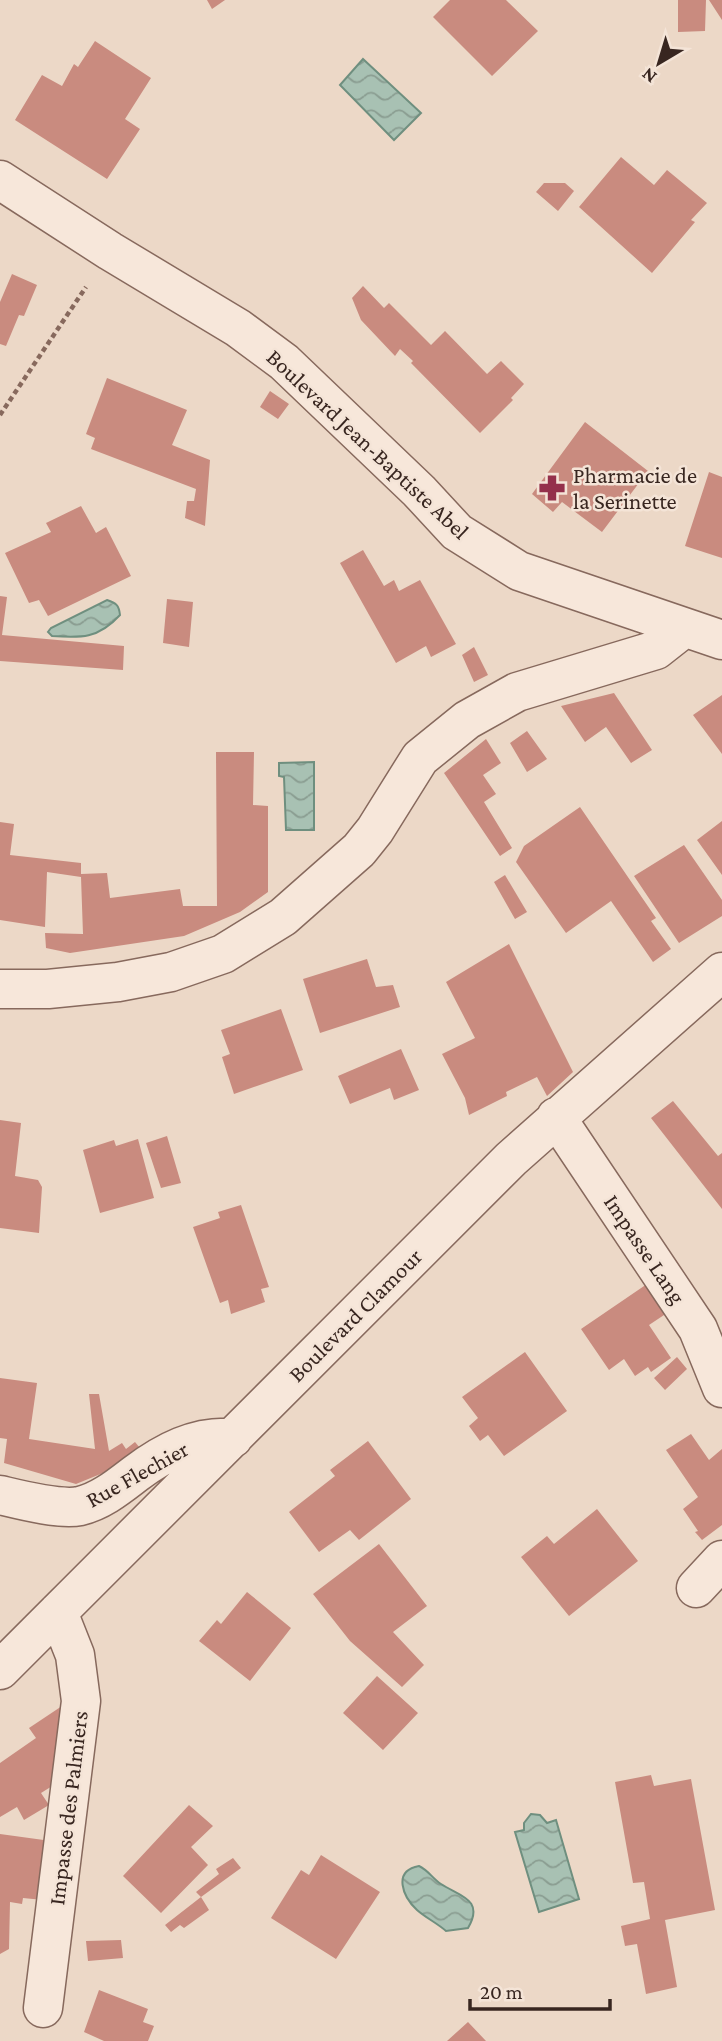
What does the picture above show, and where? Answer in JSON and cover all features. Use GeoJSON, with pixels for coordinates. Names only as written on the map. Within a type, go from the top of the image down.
{"type":"FeatureCollection","features":[{"type":"Feature","properties":{"kind":"street","name":"Boulevard Jean-Baptiste Abel"},"geometry":{"type":"LineString","coordinates":[[0,180],[110,251],[238,328],[284,362],[419,491],[457,533],[519,571],[722,640]]}},
{"type":"Feature","properties":{"kind":"street"},"geometry":{"type":"LineString","coordinates":[[0,989],[48,989],[118,982],[171,972],[223,954],[293,910],[359,850],[420,758],[467,720],[517,692],[656,650],[684,628]]}},
{"type":"Feature","properties":{"kind":"street","name":"Boulevard Clamour"},"geometry":{"type":"LineString","coordinates":[[0,1670],[511,1158],[722,972]]}},
{"type":"Feature","properties":{"kind":"street","name":"Impasse Lang"},"geometry":{"type":"LineString","coordinates":[[556,1117],[698,1329],[722,1388]]}},
{"type":"Feature","properties":{"kind":"street","name":"Rue Flechier"},"geometry":{"type":"LineString","coordinates":[[0,1495],[76,1507],[116,1490],[159,1457],[179,1447],[207,1438],[233,1438]]}},
{"type":"Feature","properties":{"kind":"street"},"geometry":{"type":"LineString","coordinates":[[696,1588],[722,1560]]}},
{"type":"Feature","properties":{"kind":"street","name":"Impasse des Palmiers"},"geometry":{"type":"LineString","coordinates":[[43,2008],[81,1701],[75,1655],[58,1612]]}},
{"type":"Feature","properties":{"kind":"path"},"geometry":{"type":"LineString","coordinates":[[0,415],[110,251]]}},
{"type":"Feature","properties":{"kind":"water"},"geometry":{"type":"Polygon","coordinates":[[[363,59],[421,113],[394,140],[340,85],[363,59]]]}},
{"type":"Feature","properties":{"kind":"water"},"geometry":{"type":"Polygon","coordinates":[[[107,600],[117,605],[120,615],[104,629],[80,637],[52,636],[48,632],[51,628],[107,600]]]}},
{"type":"Feature","properties":{"kind":"water"},"geometry":{"type":"Polygon","coordinates":[[[314,762],[314,830],[286,830],[284,777],[279,776],[279,763],[314,762]]]}},
{"type":"Feature","properties":{"kind":"water"},"geometry":{"type":"Polygon","coordinates":[[[531,1814],[540,1815],[547,1823],[556,1820],[579,1899],[539,1912],[515,1832],[524,1830],[524,1823],[531,1814]]]}},
{"type":"Feature","properties":{"kind":"water"},"geometry":{"type":"Polygon","coordinates":[[[419,1866],[472,1904],[472,1918],[468,1928],[446,1931],[412,1905],[404,1892],[403,1879],[405,1873],[419,1866]]]}},
{"type":"Feature","properties":{"kind":"building"},"geometry":{"type":"Polygon","coordinates":[[[207,0],[225,0],[212,9],[207,0]]]}},
{"type":"Feature","properties":{"kind":"building"},"geometry":{"type":"Polygon","coordinates":[[[450,0],[506,0],[538,31],[492,76],[433,17],[450,0]]]}},
{"type":"Feature","properties":{"kind":"building"},"geometry":{"type":"Polygon","coordinates":[[[678,0],[706,0],[705,31],[678,32],[678,0]]]}},
{"type":"Feature","properties":{"kind":"building"},"geometry":{"type":"Polygon","coordinates":[[[709,0],[722,0],[722,20],[709,0]]]}},
{"type":"Feature","properties":{"kind":"building"},"geometry":{"type":"Polygon","coordinates":[[[95,41],[151,78],[125,119],[140,129],[107,179],[15,120],[42,75],[62,86],[74,64],[78,67],[95,41]]]}},
{"type":"Feature","properties":{"kind":"building"},"geometry":{"type":"Polygon","coordinates":[[[621,157],[654,185],[667,170],[707,203],[691,220],[695,222],[652,273],[579,207],[621,157]]]}},
{"type":"Feature","properties":{"kind":"building"},"geometry":{"type":"Polygon","coordinates":[[[544,183],[565,183],[574,191],[558,211],[536,192],[544,183]]]}},
{"type":"Feature","properties":{"kind":"building"},"geometry":{"type":"Polygon","coordinates":[[[12,274],[37,285],[24,316],[19,315],[6,346],[0,344],[0,302],[12,274]]]}},
{"type":"Feature","properties":{"kind":"building"},"geometry":{"type":"Polygon","coordinates":[[[363,286],[384,308],[389,303],[431,345],[445,331],[487,374],[501,361],[524,384],[511,398],[513,400],[480,433],[411,363],[413,361],[400,349],[395,356],[361,320],[352,298],[363,286]]]}},
{"type":"Feature","properties":{"kind":"building"},"geometry":{"type":"Polygon","coordinates":[[[107,378],[187,410],[172,445],[210,460],[205,526],[185,518],[187,501],[194,501],[196,489],[91,449],[95,438],[86,434],[107,378]]]}},
{"type":"Feature","properties":{"kind":"building"},"geometry":{"type":"Polygon","coordinates":[[[270,391],[289,404],[278,419],[260,407],[270,391]]]}},
{"type":"Feature","properties":{"kind":"building"},"geometry":{"type":"Polygon","coordinates":[[[585,422],[648,471],[602,532],[562,502],[553,512],[532,494],[585,422]]]}},
{"type":"Feature","properties":{"kind":"building"},"geometry":{"type":"Polygon","coordinates":[[[709,472],[722,477],[722,558],[685,546],[709,472]]]}},
{"type":"Feature","properties":{"kind":"building"},"geometry":{"type":"Polygon","coordinates":[[[81,506],[96,533],[106,527],[131,576],[48,616],[39,600],[29,603],[5,553],[51,532],[46,523],[81,506]]]}},
{"type":"Feature","properties":{"kind":"building"},"geometry":{"type":"Polygon","coordinates":[[[363,550],[384,586],[394,580],[399,591],[420,580],[456,644],[431,657],[426,646],[396,663],[340,563],[363,550]]]}},
{"type":"Feature","properties":{"kind":"building"},"geometry":{"type":"Polygon","coordinates":[[[0,596],[7,597],[2,635],[124,646],[123,670],[0,661],[0,596]]]}},
{"type":"Feature","properties":{"kind":"building"},"geometry":{"type":"Polygon","coordinates":[[[167,599],[193,602],[189,647],[163,643],[167,599]]]}},
{"type":"Feature","properties":{"kind":"building"},"geometry":{"type":"Polygon","coordinates":[[[474,647],[488,675],[474,682],[462,655],[474,647]]]}},
{"type":"Feature","properties":{"kind":"building"},"geometry":{"type":"Polygon","coordinates":[[[614,693],[652,750],[631,763],[606,727],[585,742],[561,706],[614,693]]]}},
{"type":"Feature","properties":{"kind":"building"},"geometry":{"type":"Polygon","coordinates":[[[722,695],[722,754],[693,715],[722,695]]]}},
{"type":"Feature","properties":{"kind":"building"},"geometry":{"type":"Polygon","coordinates":[[[527,731],[547,759],[527,772],[510,743],[527,731]]]}},
{"type":"Feature","properties":{"kind":"building"},"geometry":{"type":"Polygon","coordinates":[[[486,739],[501,763],[483,775],[496,794],[484,802],[512,848],[500,856],[444,773],[486,739]]]}},
{"type":"Feature","properties":{"kind":"building"},"geometry":{"type":"Polygon","coordinates":[[[216,752],[254,752],[253,805],[268,806],[268,892],[240,912],[184,936],[70,953],[46,948],[45,933],[83,934],[81,877],[47,872],[45,927],[0,920],[0,822],[14,824],[10,855],[81,863],[81,874],[107,873],[110,898],[180,889],[183,906],[217,906],[216,752]]]}},
{"type":"Feature","properties":{"kind":"building"},"geometry":{"type":"Polygon","coordinates":[[[580,807],[656,918],[651,921],[671,949],[653,962],[611,901],[566,933],[516,862],[524,846],[580,807]]]}},
{"type":"Feature","properties":{"kind":"building"},"geometry":{"type":"Polygon","coordinates":[[[722,821],[722,875],[697,840],[722,821]]]}},
{"type":"Feature","properties":{"kind":"building"},"geometry":{"type":"Polygon","coordinates":[[[684,845],[722,900],[722,916],[679,943],[634,876],[684,845]]]}},
{"type":"Feature","properties":{"kind":"building"},"geometry":{"type":"Polygon","coordinates":[[[505,875],[527,912],[515,919],[494,882],[505,875]]]}},
{"type":"Feature","properties":{"kind":"building"},"geometry":{"type":"Polygon","coordinates":[[[509,944],[573,1072],[547,1096],[537,1077],[469,1115],[465,1098],[442,1054],[475,1038],[446,982],[509,944]]]}},
{"type":"Feature","properties":{"kind":"building"},"geometry":{"type":"Polygon","coordinates":[[[367,959],[376,987],[393,985],[400,1007],[320,1033],[303,979],[367,959]]]}},
{"type":"Feature","properties":{"kind":"building"},"geometry":{"type":"Polygon","coordinates":[[[281,1009],[303,1070],[234,1094],[222,1057],[230,1054],[221,1030],[281,1009]]]}},
{"type":"Feature","properties":{"kind":"building"},"geometry":{"type":"Polygon","coordinates":[[[401,1049],[419,1090],[394,1100],[390,1088],[350,1104],[338,1076],[401,1049]]]}},
{"type":"Feature","properties":{"kind":"building"},"geometry":{"type":"Polygon","coordinates":[[[673,1101],[718,1156],[722,1153],[722,1209],[651,1118],[673,1101]]]}},
{"type":"Feature","properties":{"kind":"building"},"geometry":{"type":"Polygon","coordinates":[[[0,1120],[21,1123],[15,1176],[38,1180],[42,1187],[39,1233],[0,1228],[0,1120]]]}},
{"type":"Feature","properties":{"kind":"building"},"geometry":{"type":"Polygon","coordinates":[[[167,1136],[181,1183],[161,1188],[146,1143],[167,1136]]]}},
{"type":"Feature","properties":{"kind":"building"},"geometry":{"type":"Polygon","coordinates":[[[138,1139],[154,1198],[100,1213],[83,1150],[114,1140],[116,1146],[138,1139]]]}},
{"type":"Feature","properties":{"kind":"building"},"geometry":{"type":"Polygon","coordinates":[[[241,1205],[269,1287],[261,1289],[265,1302],[231,1314],[228,1300],[220,1303],[193,1227],[220,1218],[218,1212],[241,1205]]]}},
{"type":"Feature","properties":{"kind":"building"},"geometry":{"type":"Polygon","coordinates":[[[647,1284],[667,1313],[649,1325],[671,1358],[651,1372],[648,1367],[635,1376],[624,1359],[609,1370],[581,1329],[647,1284]]]}},
{"type":"Feature","properties":{"kind":"building"},"geometry":{"type":"Polygon","coordinates":[[[525,1352],[567,1411],[504,1456],[488,1435],[480,1441],[469,1426],[478,1418],[462,1397],[525,1352]]]}},
{"type":"Feature","properties":{"kind":"building"},"geometry":{"type":"Polygon","coordinates":[[[677,1357],[687,1369],[665,1390],[654,1378],[677,1357]]]}},
{"type":"Feature","properties":{"kind":"building"},"geometry":{"type":"Polygon","coordinates":[[[0,1378],[37,1383],[29,1439],[95,1449],[89,1394],[99,1394],[109,1451],[122,1443],[126,1449],[135,1442],[140,1448],[103,1473],[76,1484],[4,1463],[7,1439],[0,1438],[0,1378]]]}},
{"type":"Feature","properties":{"kind":"building"},"geometry":{"type":"Polygon","coordinates":[[[691,1434],[709,1460],[722,1449],[722,1525],[702,1540],[683,1509],[698,1497],[666,1450],[691,1434]]]}},
{"type":"Feature","properties":{"kind":"building"},"geometry":{"type":"Polygon","coordinates":[[[368,1441],[411,1499],[359,1540],[350,1530],[319,1552],[289,1512],[335,1476],[330,1470],[368,1441]]]}},
{"type":"Feature","properties":{"kind":"building"},"geometry":{"type":"Polygon","coordinates":[[[597,1509],[638,1561],[569,1616],[521,1557],[547,1536],[554,1544],[597,1509]]]}},
{"type":"Feature","properties":{"kind":"building"},"geometry":{"type":"Polygon","coordinates":[[[379,1544],[427,1606],[393,1632],[424,1665],[402,1687],[350,1641],[313,1594],[379,1544]]]}},
{"type":"Feature","properties":{"kind":"building"},"geometry":{"type":"Polygon","coordinates":[[[247,1592],[291,1628],[250,1681],[199,1641],[217,1620],[221,1624],[247,1592]]]}},
{"type":"Feature","properties":{"kind":"building"},"geometry":{"type":"Polygon","coordinates":[[[377,1676],[418,1713],[383,1750],[343,1713],[377,1676]]]}},
{"type":"Feature","properties":{"kind":"building"},"geometry":{"type":"Polygon","coordinates":[[[65,1704],[57,1783],[41,1793],[49,1805],[24,1820],[17,1807],[0,1817],[0,1763],[36,1738],[29,1728],[65,1704]]]}},
{"type":"Feature","properties":{"kind":"building"},"geometry":{"type":"Polygon","coordinates":[[[651,1775],[654,1786],[691,1779],[715,1910],[665,1920],[677,1987],[646,1994],[637,1944],[625,1946],[621,1926],[650,1919],[644,1882],[633,1883],[615,1782],[651,1775]]]}},
{"type":"Feature","properties":{"kind":"building"},"geometry":{"type":"Polygon","coordinates":[[[189,1805],[213,1826],[191,1847],[208,1865],[161,1913],[123,1876],[189,1805]]]}},
{"type":"Feature","properties":{"kind":"building"},"geometry":{"type":"Polygon","coordinates":[[[0,1834],[51,1841],[43,1900],[23,1898],[22,1904],[10,1902],[9,1949],[0,1954],[0,1834]]]}},
{"type":"Feature","properties":{"kind":"building"},"geometry":{"type":"Polygon","coordinates":[[[321,1855],[380,1892],[336,1959],[271,1918],[301,1870],[309,1875],[321,1855]]]}},
{"type":"Feature","properties":{"kind":"building"},"geometry":{"type":"Polygon","coordinates":[[[233,1858],[241,1868],[201,1897],[196,1892],[219,1874],[216,1869],[233,1858]]]}},
{"type":"Feature","properties":{"kind":"building"},"geometry":{"type":"Polygon","coordinates":[[[201,1897],[209,1910],[184,1928],[180,1925],[171,1932],[165,1925],[201,1897]]]}},
{"type":"Feature","properties":{"kind":"building"},"geometry":{"type":"Polygon","coordinates":[[[121,1940],[123,1958],[88,1961],[86,1941],[121,1940]]]}},
{"type":"Feature","properties":{"kind":"building"},"geometry":{"type":"Polygon","coordinates":[[[99,1990],[148,2009],[143,2022],[154,2026],[148,2041],[104,2041],[84,2032],[99,1990]]]}},
{"type":"Feature","properties":{"kind":"building"},"geometry":{"type":"Polygon","coordinates":[[[468,2022],[486,2041],[447,2041],[468,2022]]]}},
{"type":"Feature","properties":{"kind":"place","name":"Pharmacie de la Serinette"},"geometry":{"type":"Point","coordinates":[552,488]}}]}
